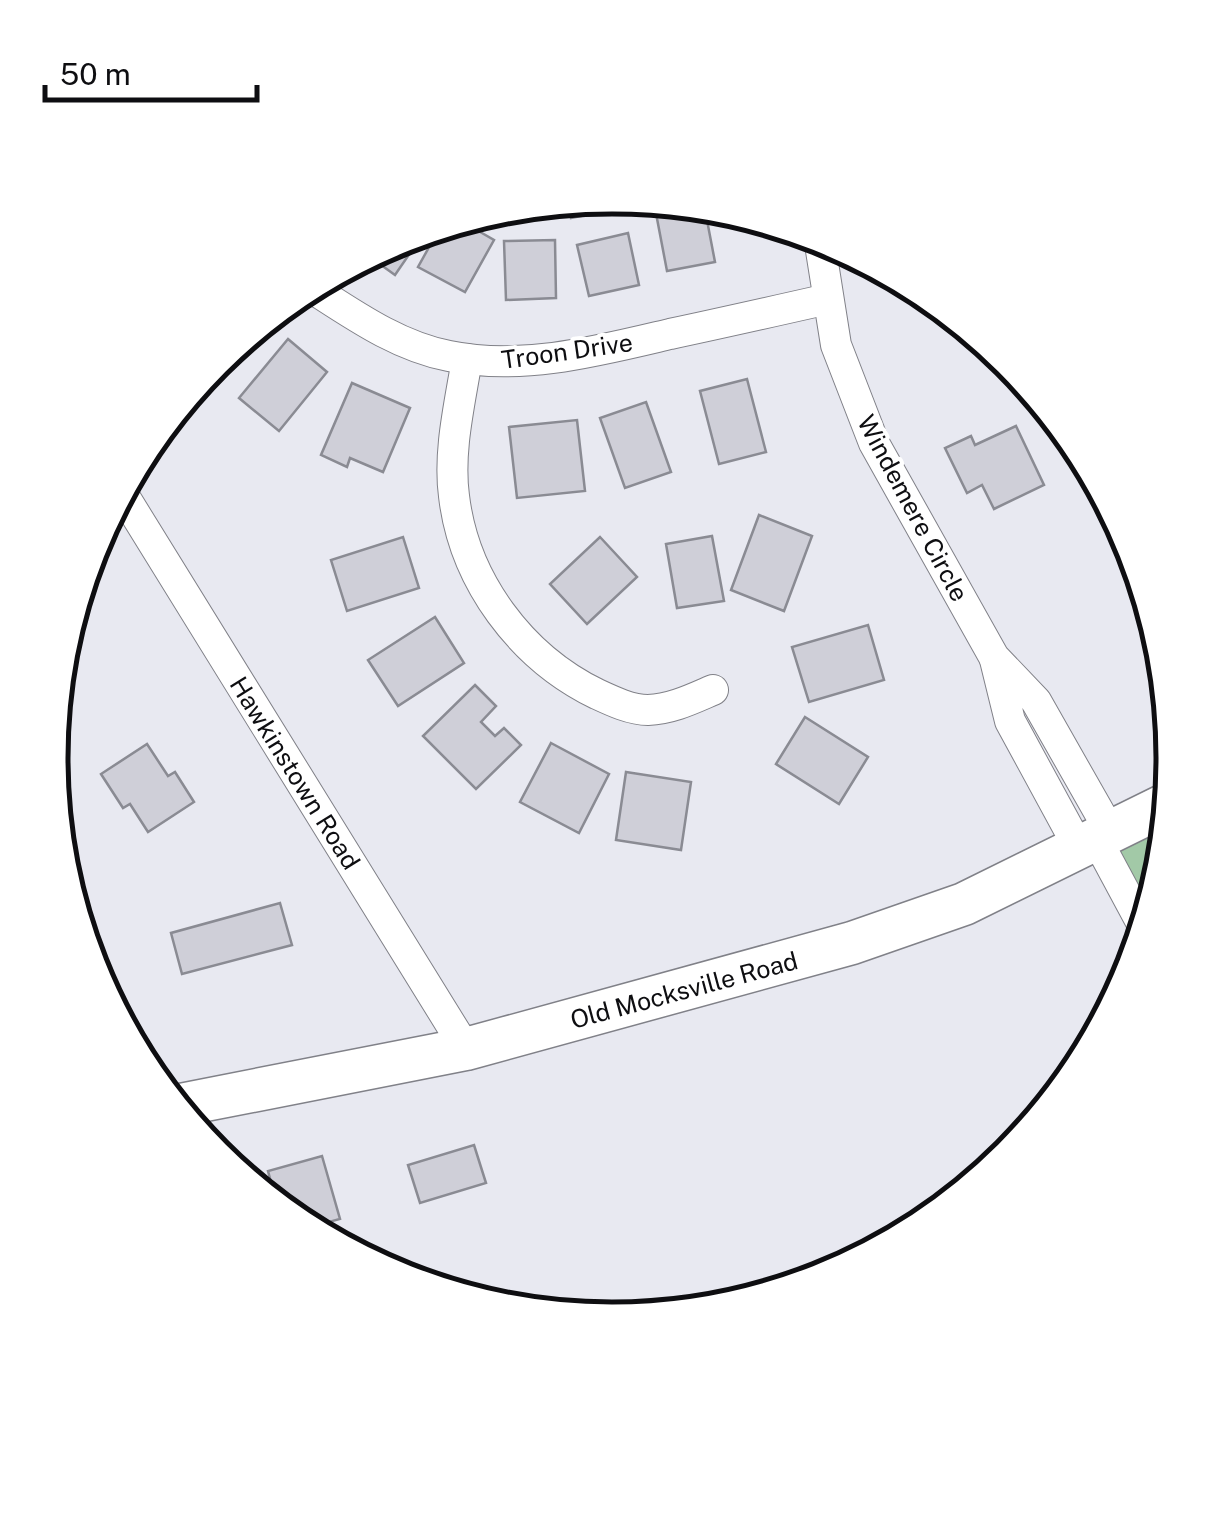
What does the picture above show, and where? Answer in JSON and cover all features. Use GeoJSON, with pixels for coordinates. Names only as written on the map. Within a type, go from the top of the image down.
{"type":"FeatureCollection","features":[{"type":"Feature","properties":{"kind":"street","name":"Windemere Circle"},"geometry":{"type":"LineString","coordinates":[[822,256],[836,345],[874,443],[994,658],[1036,701],[1096,840],[1135,910]]}},
{"type":"Feature","properties":{"kind":"street","name":"Troon Drive"},"geometry":{"type":"LineString","coordinates":[[325,296],[404,342],[446,356],[492,362],[591,352],[828,299]]}},
{"type":"Feature","properties":{"kind":"street"},"geometry":{"type":"LineString","coordinates":[[467,358],[453,450],[454,496],[478,578],[504,618],[539,656],[576,683],[615,702],[644,710],[676,706],[714,690]]}},
{"type":"Feature","properties":{"kind":"street","name":"Hawkinstown Road"},"geometry":{"type":"LineString","coordinates":[[130,506],[466,1049]]}},
{"type":"Feature","properties":{"kind":"street","name":"Old Mocksville Road"},"geometry":{"type":"LineString","coordinates":[[191,1103],[466,1049],[852,943],[964,904],[1154,811]]}},
{"type":"Feature","properties":{"kind":"green space"},"geometry":{"type":"Polygon","coordinates":[[[1153,821],[1138,898],[1108,844],[1153,821]]]}},
{"type":"Feature","properties":{"kind":"building"},"geometry":{"type":"Polygon","coordinates":[[[657,216],[707,222],[715,262],[667,271],[657,216]]]}},
{"type":"Feature","properties":{"kind":"building"},"geometry":{"type":"Polygon","coordinates":[[[479,231],[494,240],[465,292],[418,267],[430,246],[437,243],[479,231]]]}},
{"type":"Feature","properties":{"kind":"building"},"geometry":{"type":"Polygon","coordinates":[[[628,233],[639,285],[589,296],[577,245],[628,233]]]}},
{"type":"Feature","properties":{"kind":"building"},"geometry":{"type":"Polygon","coordinates":[[[555,240],[556,298],[506,300],[504,241],[555,240]]]}},
{"type":"Feature","properties":{"kind":"building"},"geometry":{"type":"Polygon","coordinates":[[[410,253],[395,275],[381,265],[410,253]]]}},
{"type":"Feature","properties":{"kind":"building"},"geometry":{"type":"Polygon","coordinates":[[[288,339],[327,372],[279,431],[239,398],[288,339]]]}},
{"type":"Feature","properties":{"kind":"building"},"geometry":{"type":"Polygon","coordinates":[[[747,379],[766,452],[719,464],[700,391],[747,379]]]}},
{"type":"Feature","properties":{"kind":"building"},"geometry":{"type":"Polygon","coordinates":[[[352,383],[410,408],[383,472],[350,458],[347,467],[321,455],[352,383]]]}},
{"type":"Feature","properties":{"kind":"building"},"geometry":{"type":"Polygon","coordinates":[[[646,402],[671,472],[625,488],[600,418],[646,402]]]}},
{"type":"Feature","properties":{"kind":"building"},"geometry":{"type":"Polygon","coordinates":[[[577,420],[585,491],[517,498],[509,427],[577,420]]]}},
{"type":"Feature","properties":{"kind":"building"},"geometry":{"type":"Polygon","coordinates":[[[1016,426],[1044,485],[994,509],[982,485],[967,493],[945,448],[971,436],[975,445],[1016,426]]]}},
{"type":"Feature","properties":{"kind":"building"},"geometry":{"type":"Polygon","coordinates":[[[759,515],[812,536],[784,611],[731,590],[759,515]]]}},
{"type":"Feature","properties":{"kind":"building"},"geometry":{"type":"Polygon","coordinates":[[[712,536],[724,601],[677,608],[666,544],[712,536]]]}},
{"type":"Feature","properties":{"kind":"building"},"geometry":{"type":"Polygon","coordinates":[[[403,537],[419,588],[347,611],[331,560],[403,537]]]}},
{"type":"Feature","properties":{"kind":"building"},"geometry":{"type":"Polygon","coordinates":[[[600,537],[637,577],[587,624],[550,584],[600,537]]]}},
{"type":"Feature","properties":{"kind":"building"},"geometry":{"type":"Polygon","coordinates":[[[435,617],[464,663],[398,706],[368,660],[435,617]]]}},
{"type":"Feature","properties":{"kind":"building"},"geometry":{"type":"Polygon","coordinates":[[[868,625],[884,680],[809,702],[792,647],[868,625]]]}},
{"type":"Feature","properties":{"kind":"building"},"geometry":{"type":"Polygon","coordinates":[[[475,685],[496,706],[481,722],[495,736],[504,728],[521,745],[476,789],[423,736],[475,685]]]}},
{"type":"Feature","properties":{"kind":"building"},"geometry":{"type":"Polygon","coordinates":[[[805,717],[868,757],[839,804],[776,764],[805,717]]]}},
{"type":"Feature","properties":{"kind":"building"},"geometry":{"type":"Polygon","coordinates":[[[551,743],[609,774],[579,833],[520,802],[551,743]]]}},
{"type":"Feature","properties":{"kind":"building"},"geometry":{"type":"Polygon","coordinates":[[[147,744],[168,776],[175,772],[194,802],[148,832],[130,804],[123,808],[101,774],[147,744]]]}},
{"type":"Feature","properties":{"kind":"building"},"geometry":{"type":"Polygon","coordinates":[[[626,772],[691,782],[681,850],[616,840],[626,772]]]}},
{"type":"Feature","properties":{"kind":"building"},"geometry":{"type":"Polygon","coordinates":[[[280,903],[292,945],[182,974],[171,933],[280,903]]]}},
{"type":"Feature","properties":{"kind":"building"},"geometry":{"type":"Polygon","coordinates":[[[474,1145],[486,1183],[420,1203],[408,1165],[474,1145]]]}},
{"type":"Feature","properties":{"kind":"building"},"geometry":{"type":"Polygon","coordinates":[[[322,1156],[340,1219],[328,1222],[309,1211],[271,1182],[268,1171],[322,1156]]]}}]}
